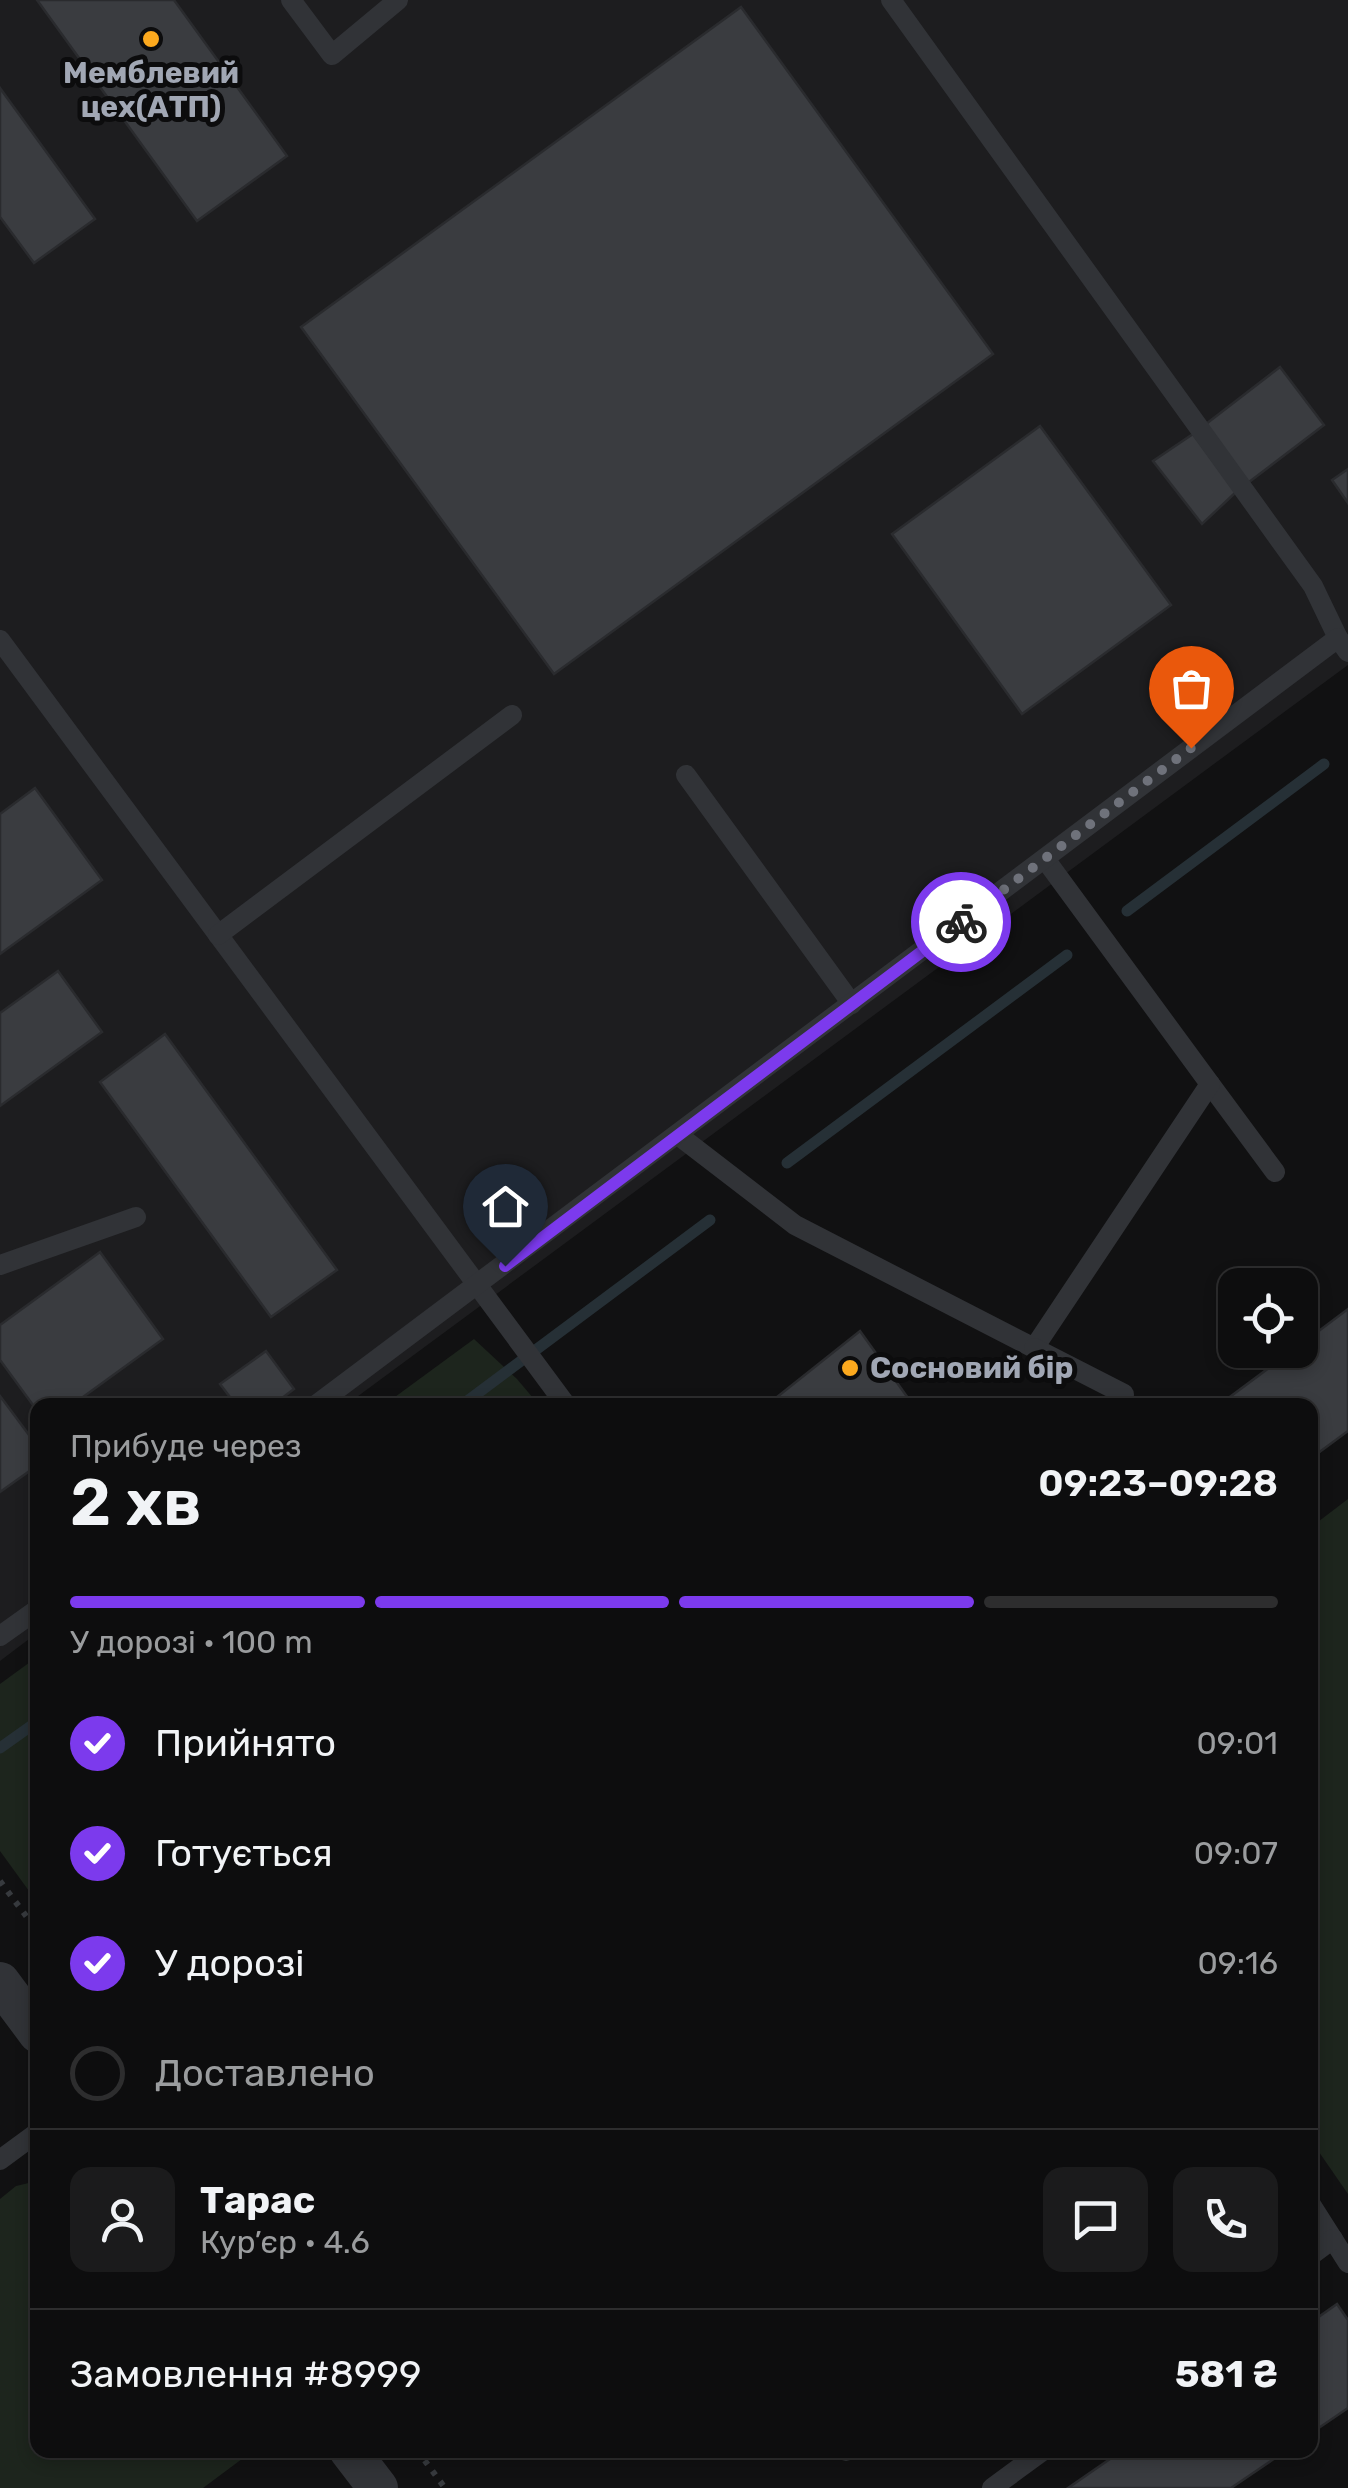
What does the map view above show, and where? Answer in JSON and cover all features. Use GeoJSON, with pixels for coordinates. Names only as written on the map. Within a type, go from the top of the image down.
{"type":"FeatureCollection","features":[{"type":"Feature","properties":{"kind":"street"},"geometry":{"type":"LineString","coordinates":[[0,1982],[30,2022]]}},
{"type":"Feature","properties":{"kind":"street"},"geometry":{"type":"LineString","coordinates":[[355,2458],[378,2488]]}},
{"type":"Feature","properties":{"kind":"lane"},"geometry":{"type":"LineString","coordinates":[[291,0],[332,56],[398,0]]}},
{"type":"Feature","properties":{"kind":"lane"},"geometry":{"type":"LineString","coordinates":[[326,1398],[1045,859],[1343,645],[1312,586],[891,0]]}},
{"type":"Feature","properties":{"kind":"lane"},"geometry":{"type":"LineString","coordinates":[[0,640],[560,1398]]}},
{"type":"Feature","properties":{"kind":"lane"},"geometry":{"type":"LineString","coordinates":[[218,935],[512,715]]}},
{"type":"Feature","properties":{"kind":"lane"},"geometry":{"type":"LineString","coordinates":[[686,775],[852,1004]]}},
{"type":"Feature","properties":{"kind":"lane"},"geometry":{"type":"LineString","coordinates":[[1045,859],[1275,1172]]}},
{"type":"Feature","properties":{"kind":"lane"},"geometry":{"type":"LineString","coordinates":[[1034,1348],[1210,1084]]}},
{"type":"Feature","properties":{"kind":"lane"},"geometry":{"type":"LineString","coordinates":[[678,1135],[796,1225],[1124,1394]]}},
{"type":"Feature","properties":{"kind":"lane"},"geometry":{"type":"LineString","coordinates":[[0,1265],[136,1216]]}},
{"type":"Feature","properties":{"kind":"lane"},"geometry":{"type":"LineString","coordinates":[[0,1636],[30,1615]]}},
{"type":"Feature","properties":{"kind":"lane"},"geometry":{"type":"LineString","coordinates":[[0,2160],[30,2138]]}},
{"type":"Feature","properties":{"kind":"lane"},"geometry":{"type":"LineString","coordinates":[[1318,2216],[1348,2263]]}},
{"type":"Feature","properties":{"kind":"lane"},"geometry":{"type":"LineString","coordinates":[[1318,2250],[1333,2239]]}},
{"type":"Feature","properties":{"kind":"lane"},"geometry":{"type":"LineString","coordinates":[[992,2488],[1033,2458]]}},
{"type":"Feature","properties":{"kind":"path"},"geometry":{"type":"LineString","coordinates":[[0,1881],[30,1921]]}},
{"type":"Feature","properties":{"kind":"path"},"geometry":{"type":"LineString","coordinates":[[423,2458],[445,2488]]}},
{"type":"Feature","properties":{"kind":"shaded area"},"geometry":{"type":"Polygon","coordinates":[[[0,0],[1348,0],[1348,665],[355,1398],[30,1398],[30,1638],[0,1661],[0,0]]]}},
{"type":"Feature","properties":{"kind":"shaded area"},"geometry":{"type":"Polygon","coordinates":[[[474,1339],[533,1398],[394,1398],[474,1339]]]}},
{"type":"Feature","properties":{"kind":"shaded area"},"geometry":{"type":"Polygon","coordinates":[[[1348,1499],[1348,2194],[1318,2151],[1318,1522],[1348,1499]]]}},
{"type":"Feature","properties":{"kind":"shaded area"},"geometry":{"type":"Polygon","coordinates":[[[30,1662],[30,1892],[0,1851],[0,1684],[30,1662]]]}},
{"type":"Feature","properties":{"kind":"shaded area"},"geometry":{"type":"Polygon","coordinates":[[[30,2183],[30,2458],[243,2458],[203,2488],[0,2488],[0,2199],[16,2186],[30,2183]]]}},
{"type":"Feature","properties":{"kind":"building"},"geometry":{"type":"Polygon","coordinates":[[[37,0],[174,0],[287,156],[197,221],[37,0]]]}},
{"type":"Feature","properties":{"kind":"building"},"geometry":{"type":"Polygon","coordinates":[[[741,7],[993,354],[554,674],[301,327],[741,7]]]}},
{"type":"Feature","properties":{"kind":"building"},"geometry":{"type":"Polygon","coordinates":[[[0,88],[95,219],[34,263],[0,217],[0,88]]]}},
{"type":"Feature","properties":{"kind":"building"},"geometry":{"type":"Polygon","coordinates":[[[1280,367],[1324,425],[1236,492],[1193,434],[1280,367]]]}},
{"type":"Feature","properties":{"kind":"building"},"geometry":{"type":"Polygon","coordinates":[[[1040,426],[1171,605],[1022,714],[892,534],[1040,426]]]}},
{"type":"Feature","properties":{"kind":"building"},"geometry":{"type":"Polygon","coordinates":[[[1193,434],[1236,492],[1202,524],[1153,461],[1193,434]]]}},
{"type":"Feature","properties":{"kind":"building"},"geometry":{"type":"Polygon","coordinates":[[[1348,469],[1348,503],[1332,480],[1348,469]]]}},
{"type":"Feature","properties":{"kind":"building"},"geometry":{"type":"Polygon","coordinates":[[[35,788],[102,880],[0,954],[0,814],[35,788]]]}},
{"type":"Feature","properties":{"kind":"building"},"geometry":{"type":"Polygon","coordinates":[[[58,971],[102,1032],[0,1106],[0,1013],[58,971]]]}},
{"type":"Feature","properties":{"kind":"building"},"geometry":{"type":"Polygon","coordinates":[[[165,1034],[337,1270],[271,1317],[100,1082],[165,1034]]]}},
{"type":"Feature","properties":{"kind":"building"},"geometry":{"type":"Polygon","coordinates":[[[100,1252],[163,1339],[82,1398],[30,1398],[30,1401],[0,1360],[0,1325],[100,1252]]]}},
{"type":"Feature","properties":{"kind":"building"},"geometry":{"type":"Polygon","coordinates":[[[1348,1309],[1348,1431],[1318,1453],[1318,1398],[1228,1398],[1269,1368],[1318,1368],[1318,1332],[1348,1309]]]}},
{"type":"Feature","properties":{"kind":"building","name":"Сосновий бір"},"geometry":{"type":"Polygon","coordinates":[[[860,1331],[908,1398],[776,1398],[860,1331]]]}},
{"type":"Feature","properties":{"kind":"building"},"geometry":{"type":"Polygon","coordinates":[[[266,1351],[294,1389],[282,1398],[231,1398],[220,1384],[266,1351]]]}},
{"type":"Feature","properties":{"kind":"building"},"geometry":{"type":"Polygon","coordinates":[[[0,1396],[30,1436],[30,1471],[0,1492],[0,1396]]]}},
{"type":"Feature","properties":{"kind":"building"},"geometry":{"type":"Polygon","coordinates":[[[1337,2304],[1348,2320],[1348,2408],[1318,2429],[1318,2317],[1337,2304]]]}},
{"type":"Feature","properties":{"kind":"building"},"geometry":{"type":"Polygon","coordinates":[[[1111,2458],[1275,2458],[1231,2488],[1068,2488],[1111,2458]]]}},
{"type":"Feature","properties":{"kind":"waterway"},"geometry":{"type":"LineString","coordinates":[[1127,911],[1324,764]]}},
{"type":"Feature","properties":{"kind":"waterway"},"geometry":{"type":"LineString","coordinates":[[787,1163],[1067,955]]}},
{"type":"Feature","properties":{"kind":"waterway"},"geometry":{"type":"LineString","coordinates":[[471,1398],[710,1220]]}},
{"type":"Feature","properties":{"kind":"waterway"},"geometry":{"type":"LineString","coordinates":[[0,1748],[30,1727]]}},
{"type":"Feature","properties":{"kind":"way so far"},"geometry":{"type":"LineString","coordinates":[[961,922],[1191,748]]}},
{"type":"Feature","properties":{"kind":"place","name":"Мемблевий цех(АТП)"},"geometry":{"type":"Point","coordinates":[151,39]}},
{"type":"Feature","properties":{"kind":"place","name":"Сосновий бір"},"geometry":{"type":"Point","coordinates":[850,1368]}},
{"type":"Feature","properties":{"kind":"route"},"geometry":{"type":"LineString","coordinates":[[505,1266],[961,922]]}}]}
